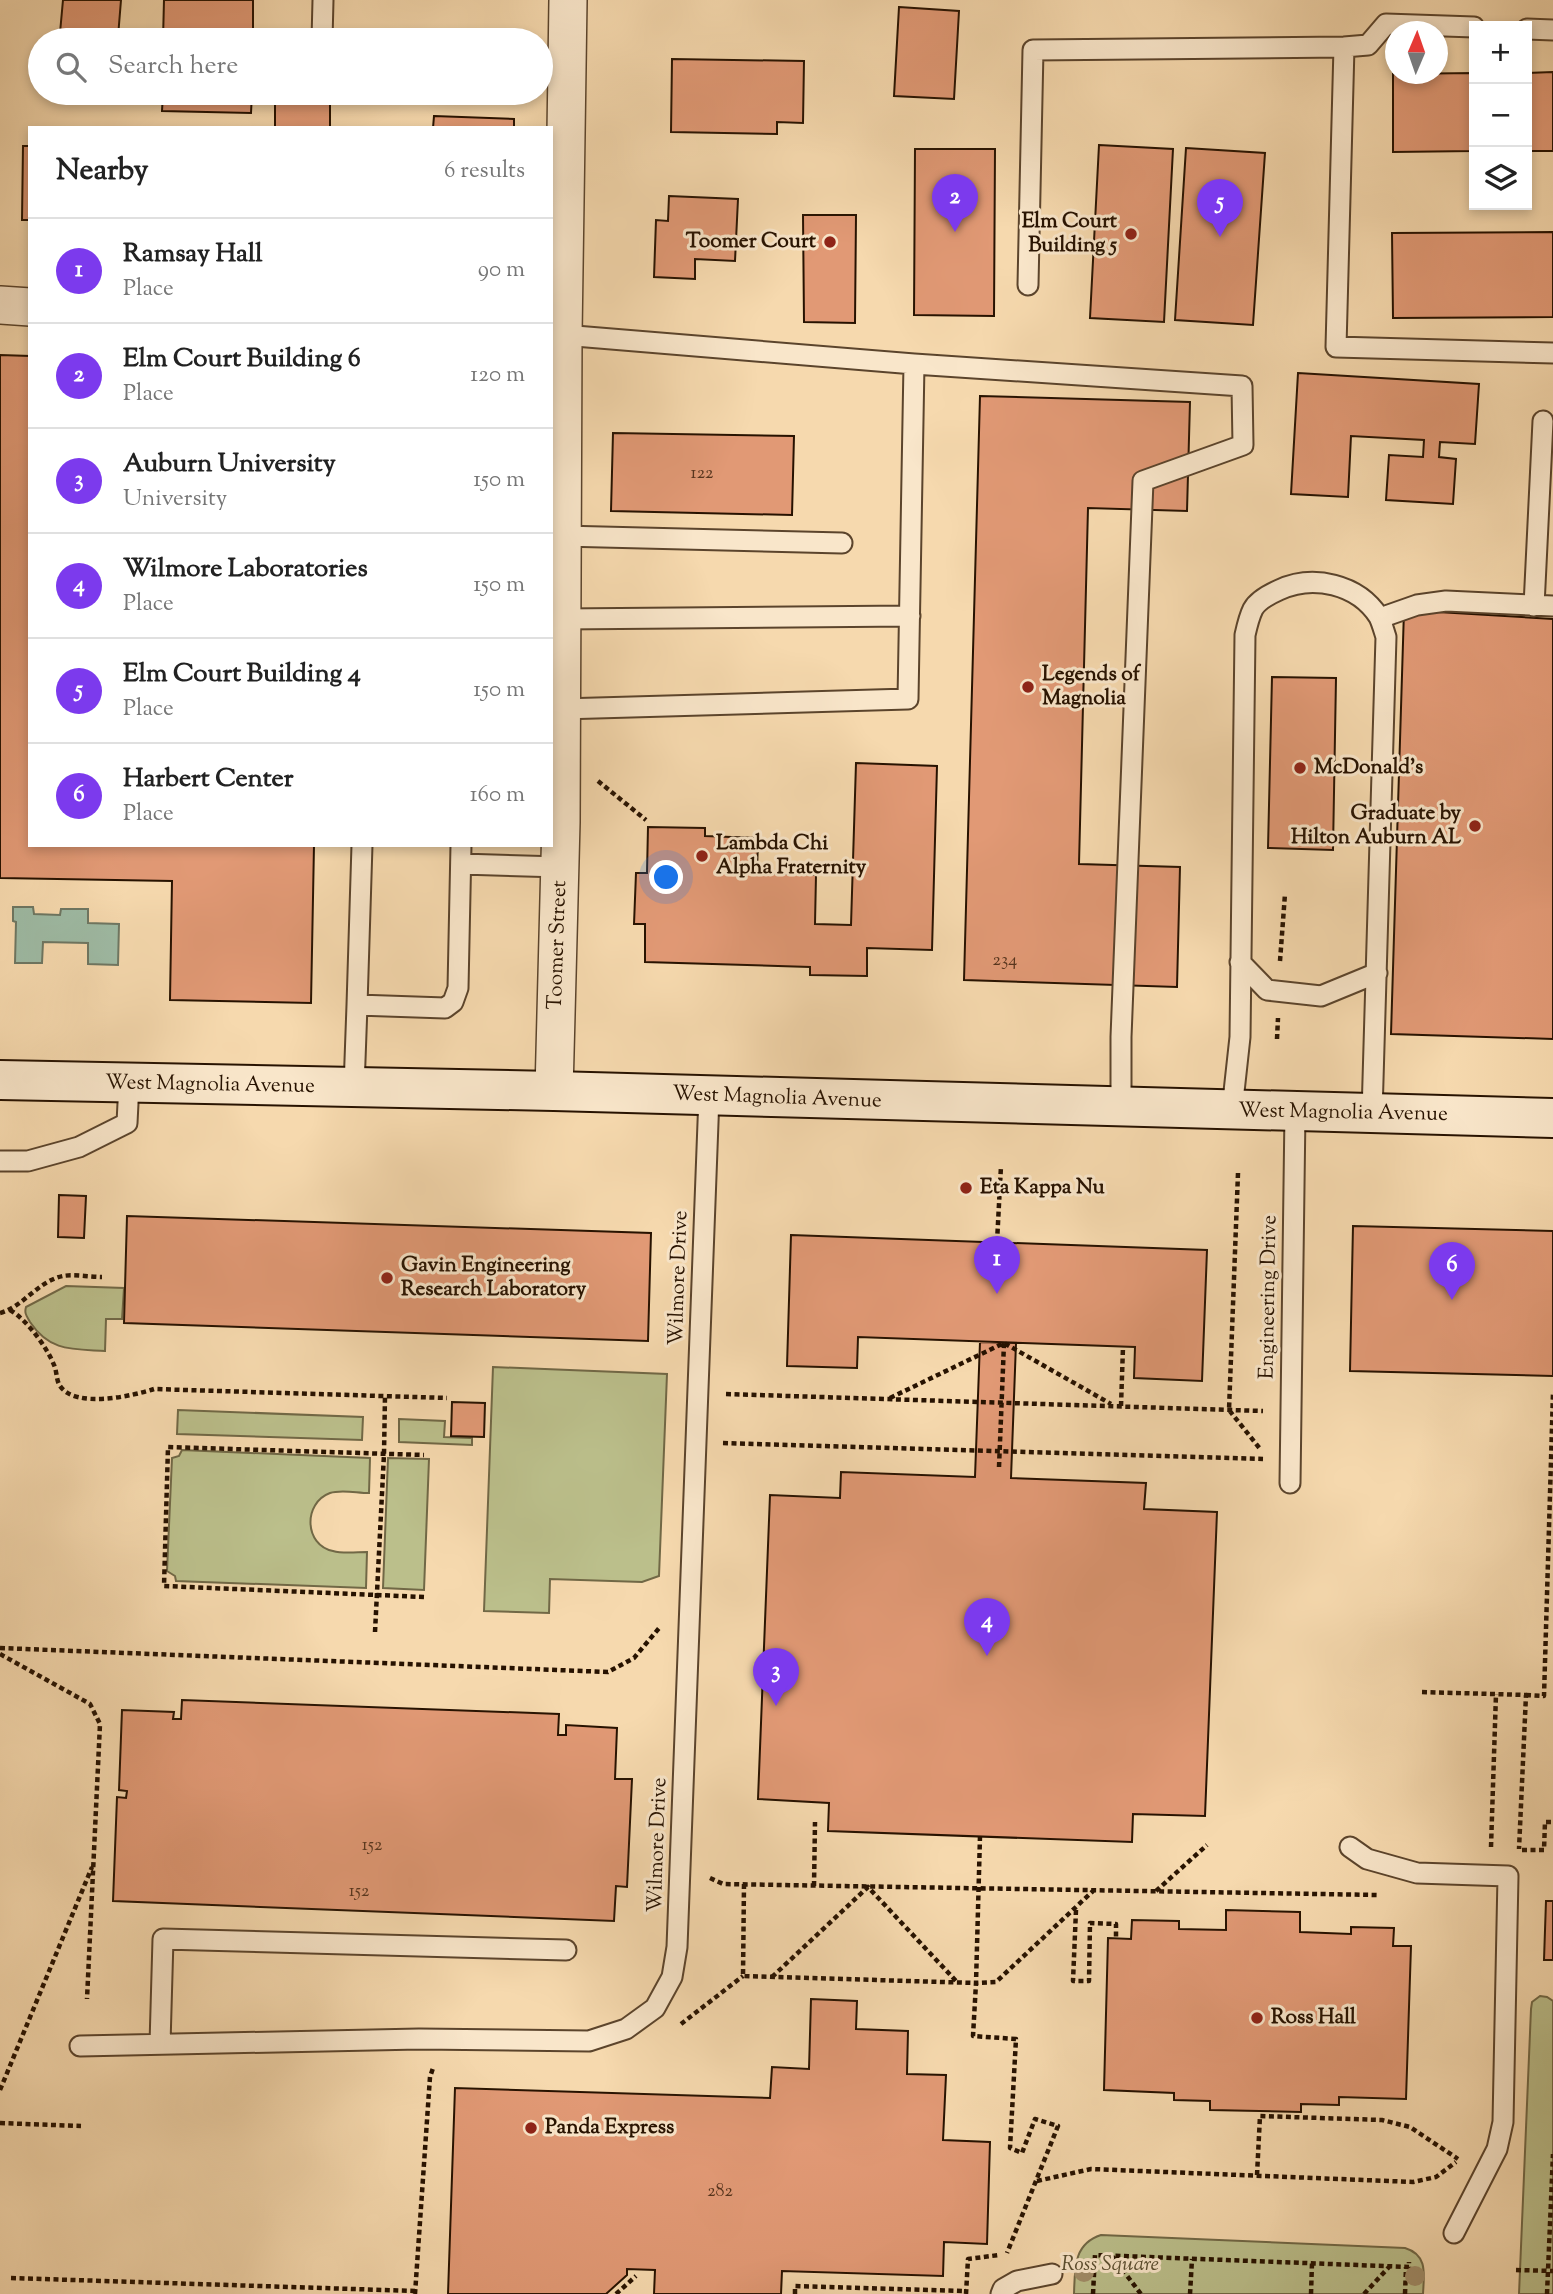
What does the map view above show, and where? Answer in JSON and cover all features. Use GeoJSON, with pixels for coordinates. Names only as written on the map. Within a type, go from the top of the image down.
{"type":"FeatureCollection","features":[{"type":"Feature","properties":{"kind":"street","name":"Toomer Street"},"geometry":{"type":"LineString","coordinates":[[554,1091],[560,867],[562,619],[557,334],[568,0]]}},
{"type":"Feature","properties":{"kind":"street"},"geometry":{"type":"LineString","coordinates":[[0,305],[28,307]]}},
{"type":"Feature","properties":{"kind":"street","name":"West Magnolia Avenue"},"geometry":{"type":"LineString","coordinates":[[0,1080],[554,1091],[1553,1118]]}},
{"type":"Feature","properties":{"kind":"lane"},"geometry":{"type":"LineString","coordinates":[[323,0],[323,28]]}},
{"type":"Feature","properties":{"kind":"lane"},"geometry":{"type":"LineString","coordinates":[[1028,285],[1034,50],[1344,47],[1368,44],[1386,24],[1469,27]]}},
{"type":"Feature","properties":{"kind":"lane"},"geometry":{"type":"LineString","coordinates":[[1532,29],[1553,30]]}},
{"type":"Feature","properties":{"kind":"lane"},"geometry":{"type":"LineString","coordinates":[[1344,47],[1336,346],[1553,353]]}},
{"type":"Feature","properties":{"kind":"lane"},"geometry":{"type":"LineString","coordinates":[[557,334],[914,364],[1242,386],[1243,445],[1143,481],[1121,1037],[1121,1107]]}},
{"type":"Feature","properties":{"kind":"lane"},"geometry":{"type":"LineString","coordinates":[[561,709],[908,699],[914,364]]}},
{"type":"Feature","properties":{"kind":"lane"},"geometry":{"type":"LineString","coordinates":[[1380,618],[1418,605],[1446,601],[1544,606],[1543,421]]}},
{"type":"Feature","properties":{"kind":"lane"},"geometry":{"type":"LineString","coordinates":[[562,536],[842,543]]}},
{"type":"Feature","properties":{"kind":"lane"},"geometry":{"type":"LineString","coordinates":[[1232,1110],[1240,1037],[1245,635],[1254,607],[1268,595],[1290,584],[1315,581],[1338,586],[1362,598],[1380,618],[1387,637],[1372,1114]]}},
{"type":"Feature","properties":{"kind":"lane"},"geometry":{"type":"LineString","coordinates":[[562,619],[910,616]]}},
{"type":"Feature","properties":{"kind":"lane"},"geometry":{"type":"LineString","coordinates":[[354,1088],[362,847]]}},
{"type":"Feature","properties":{"kind":"lane"},"geometry":{"type":"LineString","coordinates":[[357,1005],[445,1008],[453,1002],[458,989],[461,855],[560,867]]}},
{"type":"Feature","properties":{"kind":"lane"},"geometry":{"type":"LineString","coordinates":[[1240,962],[1267,990],[1321,996],[1377,973]]}},
{"type":"Feature","properties":{"kind":"lane"},"geometry":{"type":"LineString","coordinates":[[0,1161],[29,1161],[79,1147],[127,1123],[129,1083]]}},
{"type":"Feature","properties":{"kind":"lane","name":"Wilmore Drive"},"geometry":{"type":"LineString","coordinates":[[80,2046],[419,2039],[589,2041],[626,2029],[655,2008],[672,1977],[677,1947],[709,1096]]}},
{"type":"Feature","properties":{"kind":"lane","name":"Engineering Drive"},"geometry":{"type":"LineString","coordinates":[[1290,1483],[1295,1112]]}},
{"type":"Feature","properties":{"kind":"lane"},"geometry":{"type":"LineString","coordinates":[[1350,1847],[1367,1859],[1417,1873],[1507,1876],[1503,2122],[1497,2149],[1454,2234]]}},
{"type":"Feature","properties":{"kind":"lane"},"geometry":{"type":"LineString","coordinates":[[160,2044],[163,1940],[566,1950]]}},
{"type":"Feature","properties":{"kind":"lane"},"geometry":{"type":"LineString","coordinates":[[1001,2294],[1003,2289],[1017,2281],[1052,2274]]}},
{"type":"Feature","properties":{"kind":"path"},"geometry":{"type":"LineString","coordinates":[[597,779],[646,820]]}},
{"type":"Feature","properties":{"kind":"path"},"geometry":{"type":"LineString","coordinates":[[997,1242],[1001,1166]]}},
{"type":"Feature","properties":{"kind":"path"},"geometry":{"type":"LineString","coordinates":[[721,1443],[1268,1459],[1229,1410],[1238,1173]]}},
{"type":"Feature","properties":{"kind":"path"},"geometry":{"type":"LineString","coordinates":[[0,1313],[10,1310],[37,1288],[63,1276],[102,1277]]}},
{"type":"Feature","properties":{"kind":"path"},"geometry":{"type":"LineString","coordinates":[[10,1310],[22,1317],[54,1364],[59,1384],[66,1392],[85,1398],[121,1397],[154,1390],[447,1398]]}},
{"type":"Feature","properties":{"kind":"path"},"geometry":{"type":"LineString","coordinates":[[889,1399],[1004,1343]]}},
{"type":"Feature","properties":{"kind":"path"},"geometry":{"type":"LineString","coordinates":[[999,1467],[1004,1343]]}},
{"type":"Feature","properties":{"kind":"path"},"geometry":{"type":"LineString","coordinates":[[1004,1343],[1114,1406]]}},
{"type":"Feature","properties":{"kind":"path"},"geometry":{"type":"LineString","coordinates":[[1121,1406],[1123,1347]]}},
{"type":"Feature","properties":{"kind":"path"},"geometry":{"type":"LineString","coordinates":[[1422,1692],[1544,1696],[1553,1393]]}},
{"type":"Feature","properties":{"kind":"path"},"geometry":{"type":"LineString","coordinates":[[723,1394],[1268,1411]]}},
{"type":"Feature","properties":{"kind":"path"},"geometry":{"type":"LineString","coordinates":[[375,1632],[385,1396]]}},
{"type":"Feature","properties":{"kind":"path"},"geometry":{"type":"LineString","coordinates":[[424,1455],[168,1447],[164,1586],[424,1597]]}},
{"type":"Feature","properties":{"kind":"path"},"geometry":{"type":"LineString","coordinates":[[0,1648],[608,1672],[634,1658],[663,1623]]}},
{"type":"Feature","properties":{"kind":"path"},"geometry":{"type":"LineString","coordinates":[[1546,1643],[1553,1643]]}},
{"type":"Feature","properties":{"kind":"path"},"geometry":{"type":"LineString","coordinates":[[0,1654],[90,1704],[100,1724],[87,1999]]}},
{"type":"Feature","properties":{"kind":"path"},"geometry":{"type":"LineString","coordinates":[[1491,1850],[1496,1694]]}},
{"type":"Feature","properties":{"kind":"path"},"geometry":{"type":"LineString","coordinates":[[1525,1695],[1518,1850],[1544,1850],[1545,1822],[1553,1822]]}},
{"type":"Feature","properties":{"kind":"path"},"geometry":{"type":"LineString","coordinates":[[814,1886],[815,1822]]}},
{"type":"Feature","properties":{"kind":"path"},"geometry":{"type":"LineString","coordinates":[[794,2294],[795,2286],[966,2292],[968,2259],[1006,2254],[1037,2181],[1058,2126],[1035,2119],[1022,2154],[1010,2148],[1016,2039],[973,2036],[980,1836]]}},
{"type":"Feature","properties":{"kind":"path"},"geometry":{"type":"LineString","coordinates":[[1155,1892],[1207,1845]]}},
{"type":"Feature","properties":{"kind":"path"},"geometry":{"type":"LineString","coordinates":[[0,2090],[94,1863]]}},
{"type":"Feature","properties":{"kind":"path"},"geometry":{"type":"LineString","coordinates":[[708,1868],[711,1880],[723,1884],[1389,1895]]}},
{"type":"Feature","properties":{"kind":"path"},"geometry":{"type":"LineString","coordinates":[[743,1976],[744,1884]]}},
{"type":"Feature","properties":{"kind":"path"},"geometry":{"type":"LineString","coordinates":[[771,1978],[868,1887]]}},
{"type":"Feature","properties":{"kind":"path"},"geometry":{"type":"LineString","coordinates":[[868,1887],[957,1982]]}},
{"type":"Feature","properties":{"kind":"path"},"geometry":{"type":"LineString","coordinates":[[678,2025],[743,1976],[996,1982],[1094,1891]]}},
{"type":"Feature","properties":{"kind":"path"},"geometry":{"type":"LineString","coordinates":[[1076,1909],[1073,1981],[1089,1981],[1090,1923],[1116,1924],[1116,1937]]}},
{"type":"Feature","properties":{"kind":"path"},"geometry":{"type":"LineString","coordinates":[[11,2278],[415,2293],[430,2077],[433,2069],[442,2063]]}},
{"type":"Feature","properties":{"kind":"path"},"geometry":{"type":"LineString","coordinates":[[1257,2175],[1260,2116],[1382,2120],[1410,2127],[1459,2160]]}},
{"type":"Feature","properties":{"kind":"path"},"geometry":{"type":"LineString","coordinates":[[0,2123],[81,2126]]}},
{"type":"Feature","properties":{"kind":"path"},"geometry":{"type":"LineString","coordinates":[[1037,2181],[1091,2169],[1413,2184],[1436,2177],[1459,2160],[1467,2150]]}},
{"type":"Feature","properties":{"kind":"path"},"geometry":{"type":"LineString","coordinates":[[1547,2294],[1551,2271],[1553,2154]]}},
{"type":"Feature","properties":{"kind":"path"},"geometry":{"type":"LineString","coordinates":[[1093,2294],[1095,2255],[1390,2266],[1407,2264],[1405,2294]]}},
{"type":"Feature","properties":{"kind":"path"},"geometry":{"type":"LineString","coordinates":[[1112,2256],[1141,2294]]}},
{"type":"Feature","properties":{"kind":"path"},"geometry":{"type":"LineString","coordinates":[[1190,2294],[1192,2259]]}},
{"type":"Feature","properties":{"kind":"path"},"geometry":{"type":"LineString","coordinates":[[1311,2294],[1312,2263]]}},
{"type":"Feature","properties":{"kind":"path"},"geometry":{"type":"LineString","coordinates":[[1364,2294],[1390,2266]]}},
{"type":"Feature","properties":{"kind":"path"},"geometry":{"type":"LineString","coordinates":[[1516,2270],[1551,2271]]}},
{"type":"Feature","properties":{"kind":"path"},"geometry":{"type":"LineString","coordinates":[[616,2294],[636,2276]]}},
{"type":"Feature","properties":{"kind":"green space"},"geometry":{"type":"Polygon","coordinates":[[[66,1286],[124,1288],[122,1319],[106,1319],[105,1351],[72,1349],[54,1344],[30,1322],[26,1307],[66,1286]]]}},
{"type":"Feature","properties":{"kind":"green space"},"geometry":{"type":"Polygon","coordinates":[[[493,1367],[667,1374],[659,1576],[642,1582],[550,1579],[549,1613],[484,1611],[493,1367]]]}},
{"type":"Feature","properties":{"kind":"green space"},"geometry":{"type":"Polygon","coordinates":[[[178,1410],[363,1417],[362,1440],[177,1434],[178,1410]]]}},
{"type":"Feature","properties":{"kind":"green space"},"geometry":{"type":"Polygon","coordinates":[[[399,1419],[445,1421],[444,1437],[472,1438],[472,1445],[399,1442],[399,1419]]]}},
{"type":"Feature","properties":{"kind":"green space"},"geometry":{"type":"Polygon","coordinates":[[[182,1450],[370,1458],[369,1493],[330,1493],[315,1505],[310,1524],[316,1541],[323,1547],[341,1552],[367,1552],[366,1588],[176,1581],[175,1576],[167,1571],[172,1458],[179,1456],[182,1450]]]}},
{"type":"Feature","properties":{"kind":"green space"},"geometry":{"type":"Polygon","coordinates":[[[388,1458],[429,1459],[424,1590],[383,1588],[388,1458]]]}},
{"type":"Feature","properties":{"kind":"green space"},"geometry":{"type":"Polygon","coordinates":[[[1540,1996],[1553,2001],[1553,2294],[1519,2294],[1531,2009],[1532,2002],[1540,1996]]]}},
{"type":"Feature","properties":{"kind":"green space","name":"Ross Square"},"geometry":{"type":"Polygon","coordinates":[[[1101,2235],[1405,2248],[1418,2255],[1421,2260],[1424,2273],[1423,2294],[1074,2294],[1080,2251],[1085,2244],[1101,2235]]]}},
{"type":"Feature","properties":{"kind":"shaded area"},"geometry":{"type":"Polygon","coordinates":[[[13,907],[33,907],[34,914],[60,915],[61,909],[88,909],[88,923],[119,924],[118,965],[88,964],[88,943],[43,942],[42,963],[15,963],[16,922],[13,921],[13,907]]]}},
{"type":"Feature","properties":{"kind":"building"},"geometry":{"type":"Polygon","coordinates":[[[63,0],[121,0],[119,28],[60,28],[63,0]]]}},
{"type":"Feature","properties":{"kind":"building"},"geometry":{"type":"Polygon","coordinates":[[[164,0],[253,0],[253,28],[163,28],[164,0]]]}},
{"type":"Feature","properties":{"kind":"building"},"geometry":{"type":"Polygon","coordinates":[[[899,7],[959,11],[954,99],[894,96],[899,7]]]}},
{"type":"Feature","properties":{"kind":"building"},"geometry":{"type":"Polygon","coordinates":[[[672,59],[804,61],[803,123],[777,122],[777,134],[671,132],[672,59]]]}},
{"type":"Feature","properties":{"kind":"building"},"geometry":{"type":"Polygon","coordinates":[[[1553,72],[1553,151],[1532,151],[1532,73],[1553,72]]]}},
{"type":"Feature","properties":{"kind":"building"},"geometry":{"type":"Polygon","coordinates":[[[1448,73],[1469,73],[1469,151],[1393,152],[1393,84],[1448,84],[1448,73]]]}},
{"type":"Feature","properties":{"kind":"building"},"geometry":{"type":"Polygon","coordinates":[[[162,105],[251,105],[251,113],[162,111],[162,105]]]}},
{"type":"Feature","properties":{"kind":"building"},"geometry":{"type":"Polygon","coordinates":[[[275,105],[330,105],[330,126],[275,126],[275,105]]]}},
{"type":"Feature","properties":{"kind":"building"},"geometry":{"type":"Polygon","coordinates":[[[434,116],[514,119],[514,126],[433,126],[434,116]]]}},
{"type":"Feature","properties":{"kind":"building","name":"Elm Court Building 5"},"geometry":{"type":"Polygon","coordinates":[[[1099,145],[1173,149],[1164,322],[1090,318],[1099,145]]]}},
{"type":"Feature","properties":{"kind":"building"},"geometry":{"type":"Polygon","coordinates":[[[23,146],[28,146],[28,220],[22,220],[23,146]]]}},
{"type":"Feature","properties":{"kind":"building"},"geometry":{"type":"Polygon","coordinates":[[[1186,148],[1265,153],[1253,325],[1175,320],[1186,148]]]}},
{"type":"Feature","properties":{"kind":"building"},"geometry":{"type":"Polygon","coordinates":[[[915,149],[995,149],[994,316],[914,315],[915,149]]]}},
{"type":"Feature","properties":{"kind":"building"},"geometry":{"type":"Polygon","coordinates":[[[669,196],[738,199],[735,261],[695,259],[695,279],[654,277],[656,220],[668,221],[669,196]]]}},
{"type":"Feature","properties":{"kind":"building","name":"Toomer Court"},"geometry":{"type":"Polygon","coordinates":[[[803,215],[856,215],[855,323],[804,322],[803,215]]]}},
{"type":"Feature","properties":{"kind":"building"},"geometry":{"type":"Polygon","coordinates":[[[1553,232],[1553,317],[1393,318],[1392,233],[1553,232]]]}},
{"type":"Feature","properties":{"kind":"building"},"geometry":{"type":"Polygon","coordinates":[[[0,355],[28,356],[28,847],[314,847],[311,1003],[170,1000],[172,881],[0,878],[0,355]]]}},
{"type":"Feature","properties":{"kind":"building"},"geometry":{"type":"Polygon","coordinates":[[[1298,373],[1479,384],[1475,444],[1440,442],[1439,457],[1456,459],[1453,504],[1386,500],[1389,455],[1423,457],[1424,440],[1351,436],[1348,497],[1291,494],[1298,373]]]}},
{"type":"Feature","properties":{"kind":"building","name":"Legends of Magnolia"},"geometry":{"type":"Polygon","coordinates":[[[980,396],[1190,402],[1187,511],[1088,508],[1079,864],[1180,867],[1177,987],[964,980],[980,396]]]}},
{"type":"Feature","properties":{"kind":"building"},"geometry":{"type":"Polygon","coordinates":[[[613,433],[794,436],[792,515],[611,511],[613,433]]]}},
{"type":"Feature","properties":{"kind":"building","name":"Graduate by Hilton Auburn AL"},"geometry":{"type":"Polygon","coordinates":[[[1404,610],[1553,619],[1553,1039],[1391,1034],[1404,610]]]}},
{"type":"Feature","properties":{"kind":"building"},"geometry":{"type":"Polygon","coordinates":[[[1272,677],[1336,678],[1333,850],[1268,848],[1272,677]]]}},
{"type":"Feature","properties":{"kind":"building","name":"Lambda Chi Alpha Fraternity"},"geometry":{"type":"Polygon","coordinates":[[[856,763],[937,766],[932,950],[867,948],[867,976],[810,975],[810,967],[645,962],[645,924],[634,924],[636,873],[647,873],[648,827],[705,828],[705,836],[758,838],[757,873],[816,875],[815,924],[851,925],[856,763]]]}},
{"type":"Feature","properties":{"kind":"building"},"geometry":{"type":"Polygon","coordinates":[[[59,1195],[86,1196],[84,1238],[58,1237],[59,1195]]]}},
{"type":"Feature","properties":{"kind":"building","name":"Gavin Engineering Research Laboratory"},"geometry":{"type":"Polygon","coordinates":[[[127,1216],[651,1233],[648,1341],[124,1323],[127,1216]]]}},
{"type":"Feature","properties":{"kind":"building"},"geometry":{"type":"Polygon","coordinates":[[[1353,1226],[1553,1231],[1553,1376],[1350,1371],[1353,1226]]]}},
{"type":"Feature","properties":{"kind":"building"},"geometry":{"type":"Polygon","coordinates":[[[791,1235],[1207,1250],[1202,1381],[1134,1378],[1135,1347],[858,1337],[857,1368],[787,1366],[791,1235]]]}},
{"type":"Feature","properties":{"kind":"building"},"geometry":{"type":"Polygon","coordinates":[[[980,1342],[1016,1343],[1011,1478],[1146,1483],[1144,1509],[1217,1512],[1205,1816],[1133,1814],[1132,1842],[828,1831],[829,1803],[758,1799],[770,1495],[840,1498],[841,1472],[975,1477],[980,1342]]]}},
{"type":"Feature","properties":{"kind":"building"},"geometry":{"type":"Polygon","coordinates":[[[452,1402],[485,1403],[484,1437],[451,1436],[452,1402]]]}},
{"type":"Feature","properties":{"kind":"building"},"geometry":{"type":"Polygon","coordinates":[[[182,1700],[559,1714],[558,1735],[566,1735],[566,1725],[617,1728],[615,1779],[632,1779],[627,1887],[616,1886],[614,1921],[113,1901],[117,1797],[126,1798],[127,1791],[119,1790],[122,1710],[174,1712],[173,1719],[181,1719],[182,1700]]]}},
{"type":"Feature","properties":{"kind":"building"},"geometry":{"type":"Polygon","coordinates":[[[1546,1901],[1553,1901],[1553,1960],[1544,1960],[1546,1901]]]}},
{"type":"Feature","properties":{"kind":"building","name":"Ross Hall"},"geometry":{"type":"Polygon","coordinates":[[[1226,1910],[1300,1912],[1300,1932],[1351,1934],[1351,1927],[1394,1928],[1393,1946],[1411,1946],[1406,2099],[1339,2097],[1339,2105],[1301,2104],[1301,2112],[1210,2110],[1210,2101],[1174,2100],[1174,2093],[1104,2090],[1108,1938],[1131,1939],[1132,1920],[1179,1921],[1179,1929],[1226,1930],[1226,1910]]]}},
{"type":"Feature","properties":{"kind":"building"},"geometry":{"type":"Polygon","coordinates":[[[811,1999],[857,2001],[856,2029],[908,2031],[907,2074],[946,2075],[943,2140],[990,2142],[987,2244],[944,2242],[943,2276],[782,2271],[781,2294],[654,2294],[655,2270],[627,2269],[627,2275],[606,2294],[448,2294],[455,2088],[770,2098],[772,2067],[809,2069],[811,1999]]]}},
{"type":"Feature","properties":{"kind":"place","name":"Elm Court Building 6"},"geometry":{"type":"Point","coordinates":[955,232]}},
{"type":"Feature","properties":{"kind":"place","name":"Elm Court Building 5"},"geometry":{"type":"Point","coordinates":[1131,234]}},
{"type":"Feature","properties":{"kind":"place","name":"Elm Court Building 4"},"geometry":{"type":"Point","coordinates":[1220,237]}},
{"type":"Feature","properties":{"kind":"place","name":"Toomer Court"},"geometry":{"type":"Point","coordinates":[830,242]}},
{"type":"Feature","properties":{"kind":"place","name":"Legends of Magnolia"},"geometry":{"type":"Point","coordinates":[1028,687]}},
{"type":"Feature","properties":{"kind":"place","name":"McDonald's"},"geometry":{"type":"Point","coordinates":[1300,768]}},
{"type":"Feature","properties":{"kind":"place","name":"Graduate by Hilton Auburn AL"},"geometry":{"type":"Point","coordinates":[1475,826]}},
{"type":"Feature","properties":{"kind":"place","name":"Lambda Chi Alpha Fraternity"},"geometry":{"type":"Point","coordinates":[702,856]}},
{"type":"Feature","properties":{"kind":"place","name":"Eta Kappa Nu"},"geometry":{"type":"Point","coordinates":[966,1188]}},
{"type":"Feature","properties":{"kind":"place","name":"Gavin Engineering Research Laboratory"},"geometry":{"type":"Point","coordinates":[387,1278]}},
{"type":"Feature","properties":{"kind":"place","name":"Ramsay Hall"},"geometry":{"type":"Point","coordinates":[997,1294]}},
{"type":"Feature","properties":{"kind":"place","name":"Harbert Center"},"geometry":{"type":"Point","coordinates":[1452,1300]}},
{"type":"Feature","properties":{"kind":"place","name":"Wilmore Laboratories"},"geometry":{"type":"Point","coordinates":[987,1656]}},
{"type":"Feature","properties":{"kind":"place","name":"Auburn University"},"geometry":{"type":"Point","coordinates":[776,1706]}},
{"type":"Feature","properties":{"kind":"place","name":"Ross Hall"},"geometry":{"type":"Point","coordinates":[1257,2018]}},
{"type":"Feature","properties":{"kind":"place","name":"Panda Express"},"geometry":{"type":"Point","coordinates":[531,2128]}}]}
